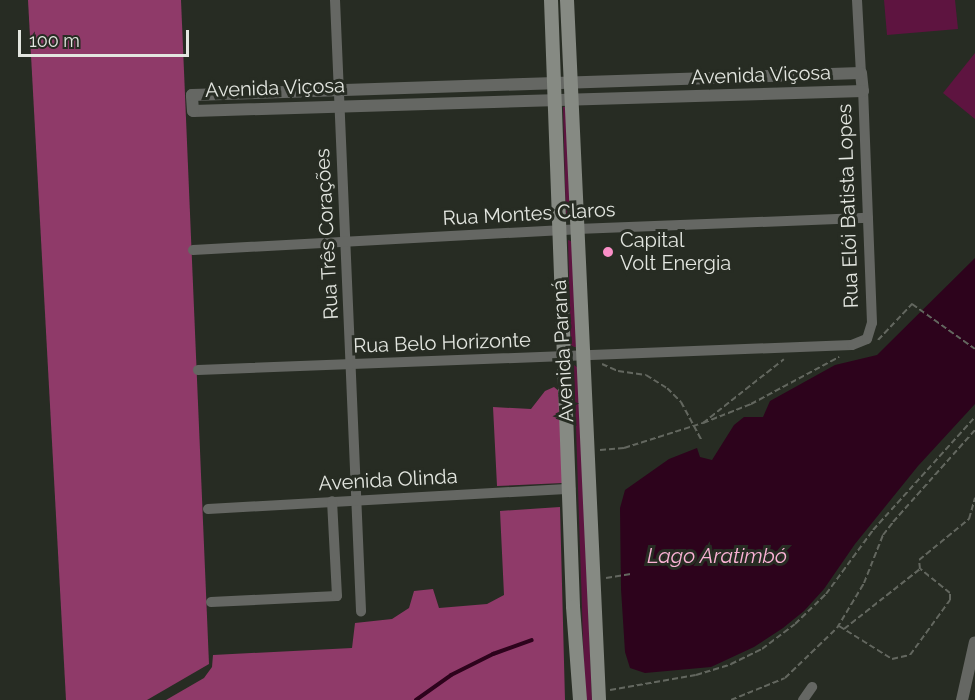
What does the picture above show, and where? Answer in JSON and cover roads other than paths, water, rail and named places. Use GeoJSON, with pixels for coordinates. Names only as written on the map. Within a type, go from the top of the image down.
{"type":"FeatureCollection","features":[{"type":"Feature","properties":{"kind":"main road","name":"Avenida Paraná"},"geometry":{"type":"LineString","coordinates":[[551,0],[580,700]]}},
{"type":"Feature","properties":{"kind":"main road","name":"Avenida Paraná"},"geometry":{"type":"LineString","coordinates":[[567,0],[577,229],[589,355],[587,451],[599,696]]}},
{"type":"Feature","properties":{"kind":"street","name":"Rua Três Corações"},"geometry":{"type":"LineString","coordinates":[[335,0],[361,611]]}},
{"type":"Feature","properties":{"kind":"street","name":"Rua Elói Batista Lopes"},"geometry":{"type":"LineString","coordinates":[[857,0],[872,323],[870,342]]}},
{"type":"Feature","properties":{"kind":"street","name":"Avenida Viçosa"},"geometry":{"type":"LineString","coordinates":[[861,74],[192,95],[193,111],[339,105],[863,92]]}},
{"type":"Feature","properties":{"kind":"street","name":"Rua Montes Claros"},"geometry":{"type":"LineString","coordinates":[[193,250],[577,229],[868,218]]}},
{"type":"Feature","properties":{"kind":"street","name":"Rua Belo Horizonte"},"geometry":{"type":"LineString","coordinates":[[198,370],[852,345],[870,342]]}},
{"type":"Feature","properties":{"kind":"street","name":"Avenida Olinda"},"geometry":{"type":"LineString","coordinates":[[208,509],[570,489]]}},
{"type":"Feature","properties":{"kind":"street"},"geometry":{"type":"LineString","coordinates":[[212,602],[337,596],[332,501]]}},
{"type":"Feature","properties":{"kind":"street"},"geometry":{"type":"LineString","coordinates":[[962,700],[975,642]]}},
{"type":"Feature","properties":{"kind":"street"},"geometry":{"type":"LineString","coordinates":[[802,700],[812,687]]}},
{"type":"Feature","properties":{"kind":"water","name":"Lago Aratimbó"},"geometry":{"type":"Polygon","coordinates":[[[975,258],[975,404],[918,466],[855,544],[824,589],[804,611],[783,628],[754,647],[711,667],[645,673],[630,668],[625,652],[621,589],[620,508],[625,490],[669,459],[697,448],[700,457],[712,460],[734,425],[744,417],[763,417],[770,401],[835,365],[877,355],[975,258]]]}},
{"type":"Feature","properties":{"kind":"waterway"},"geometry":{"type":"LineString","coordinates":[[416,700],[451,675],[493,654],[532,640]]}},
{"type":"Feature","properties":{"kind":"place","name":"Capital Volt Energia"},"geometry":{"type":"Point","coordinates":[608,252]}}]}
